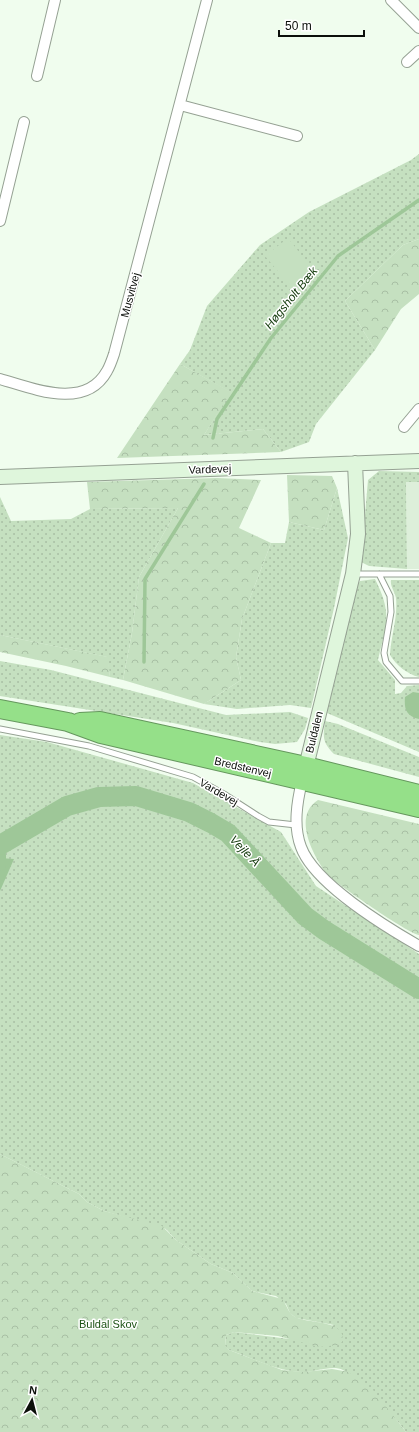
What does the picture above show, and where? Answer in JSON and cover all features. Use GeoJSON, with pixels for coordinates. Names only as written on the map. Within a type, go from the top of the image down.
{"type":"FeatureCollection","features":[{"type":"Feature","properties":{"kind":"highway","name":"Bredstenvej"},"geometry":{"type":"LineString","coordinates":[[0,709],[68,722],[101,734],[304,774],[419,794]]}},
{"type":"Feature","properties":{"kind":"highway","name":"Bredstenvej"},"geometry":{"type":"LineString","coordinates":[[304,774],[419,808]]}},
{"type":"Feature","properties":{"kind":"street"},"geometry":{"type":"LineString","coordinates":[[37,76],[55,0]]}},
{"type":"Feature","properties":{"kind":"street","name":"Musvitvej"},"geometry":{"type":"LineString","coordinates":[[0,379],[52,393],[67,394],[79,393],[92,386],[107,372],[114,354],[207,0]]}},
{"type":"Feature","properties":{"kind":"street"},"geometry":{"type":"LineString","coordinates":[[391,0],[419,28]]}},
{"type":"Feature","properties":{"kind":"street"},"geometry":{"type":"LineString","coordinates":[[407,62],[419,51]]}},
{"type":"Feature","properties":{"kind":"street"},"geometry":{"type":"LineString","coordinates":[[180,105],[297,136]]}},
{"type":"Feature","properties":{"kind":"street"},"geometry":{"type":"LineString","coordinates":[[0,221],[24,122]]}},
{"type":"Feature","properties":{"kind":"street"},"geometry":{"type":"LineString","coordinates":[[404,427],[419,409]]}},
{"type":"Feature","properties":{"kind":"street","name":"Vardevej"},"geometry":{"type":"LineString","coordinates":[[0,477],[419,461]]}},
{"type":"Feature","properties":{"kind":"street","name":"Buldalen"},"geometry":{"type":"LineString","coordinates":[[355,463],[358,534],[353,574],[298,799],[296,825],[301,848],[312,867],[325,881],[341,895],[419,946]]}},
{"type":"Feature","properties":{"kind":"lane"},"geometry":{"type":"LineString","coordinates":[[353,574],[419,574]]}},
{"type":"Feature","properties":{"kind":"lane"},"geometry":{"type":"LineString","coordinates":[[379,574],[390,596],[391,612],[384,653],[386,662],[402,680],[419,681]]}},
{"type":"Feature","properties":{"kind":"lane","name":"Vardevej"},"geometry":{"type":"LineString","coordinates":[[0,729],[89,746],[193,777],[269,822],[296,825]]}},
{"type":"Feature","properties":{"kind":"shaded area"},"geometry":{"type":"Polygon","coordinates":[[[406,482],[419,482],[419,569],[407,569],[406,482]]]}},
{"type":"Feature","properties":{"kind":"shaded area"},"geometry":{"type":"Polygon","coordinates":[[[413,692],[419,693],[419,719],[409,714],[405,705],[405,697],[413,692]]]}},
{"type":"Feature","properties":{"kind":"shaded area"},"geometry":{"type":"Polygon","coordinates":[[[0,858],[14,859],[0,891],[0,858]]]}},
{"type":"Feature","properties":{"kind":"green space"},"geometry":{"type":"Polygon","coordinates":[[[419,154],[419,239],[403,245],[345,301],[375,350],[316,424],[309,442],[281,452],[263,429],[204,435],[230,392],[180,364],[190,350],[207,306],[260,245],[309,212],[411,160],[419,154]]]}},
{"type":"Feature","properties":{"kind":"green space"},"geometry":{"type":"Polygon","coordinates":[[[288,238],[314,271],[297,294],[265,256],[288,238]]]}},
{"type":"Feature","properties":{"kind":"green space"},"geometry":{"type":"Polygon","coordinates":[[[419,239],[419,294],[401,309],[375,350],[345,301],[403,245],[419,239]]]}},
{"type":"Feature","properties":{"kind":"green space"},"geometry":{"type":"Polygon","coordinates":[[[180,364],[231,392],[204,435],[263,429],[281,452],[117,458],[180,364]]]}},
{"type":"Feature","properties":{"kind":"green space"},"geometry":{"type":"Polygon","coordinates":[[[379,471],[419,472],[419,482],[406,482],[407,569],[369,566],[361,562],[368,480],[379,471]]]}},
{"type":"Feature","properties":{"kind":"green space"},"geometry":{"type":"Polygon","coordinates":[[[287,475],[332,476],[337,488],[324,530],[289,522],[287,475]]]}},
{"type":"Feature","properties":{"kind":"green space"},"geometry":{"type":"Polygon","coordinates":[[[217,478],[261,480],[239,528],[271,543],[242,619],[236,657],[241,680],[204,704],[123,680],[132,633],[139,577],[178,508],[90,509],[87,482],[217,478]]]}},
{"type":"Feature","properties":{"kind":"green space"},"geometry":{"type":"Polygon","coordinates":[[[337,488],[348,538],[334,608],[311,708],[290,705],[237,709],[204,704],[241,680],[236,657],[242,619],[271,543],[285,543],[289,522],[324,530],[337,488]]]}},
{"type":"Feature","properties":{"kind":"green space"},"geometry":{"type":"Polygon","coordinates":[[[0,497],[11,521],[71,519],[90,509],[178,508],[139,577],[132,633],[123,680],[110,677],[107,657],[0,635],[0,497]]]}},
{"type":"Feature","properties":{"kind":"green space"},"geometry":{"type":"Polygon","coordinates":[[[375,579],[381,591],[386,611],[385,628],[378,660],[395,680],[395,694],[401,693],[407,686],[419,685],[419,752],[327,713],[356,587],[360,581],[375,579]]]}},
{"type":"Feature","properties":{"kind":"green space"},"geometry":{"type":"Polygon","coordinates":[[[391,580],[419,580],[419,677],[410,674],[403,669],[390,655],[396,605],[396,598],[391,585],[391,580]]]}},
{"type":"Feature","properties":{"kind":"green space"},"geometry":{"type":"Polygon","coordinates":[[[0,635],[108,657],[110,677],[0,652],[0,635]]]}},
{"type":"Feature","properties":{"kind":"green space"},"geometry":{"type":"Polygon","coordinates":[[[0,661],[51,670],[226,715],[290,712],[308,718],[305,729],[297,742],[275,744],[173,723],[0,696],[0,661]]]}},
{"type":"Feature","properties":{"kind":"green space"},"geometry":{"type":"Polygon","coordinates":[[[325,721],[338,724],[419,757],[419,777],[334,754],[325,743],[325,721]]]}},
{"type":"Feature","properties":{"kind":"green space"},"geometry":{"type":"Polygon","coordinates":[[[0,735],[47,742],[193,783],[281,832],[316,886],[419,954],[419,1432],[406,1432],[376,1400],[356,1381],[339,1368],[328,1368],[306,1372],[291,1371],[264,1364],[229,1350],[225,1346],[226,1335],[234,1332],[289,1339],[334,1325],[296,1318],[290,1313],[286,1304],[276,1296],[252,1291],[233,1273],[211,1264],[176,1240],[166,1229],[104,1211],[87,1202],[79,1194],[0,1154],[0,735]]]}},
{"type":"Feature","properties":{"kind":"green space"},"geometry":{"type":"Polygon","coordinates":[[[318,800],[419,824],[419,935],[372,908],[327,874],[311,847],[306,826],[306,816],[310,807],[318,800]]]}},
{"type":"Feature","properties":{"kind":"green space","name":"Buldal Skov"},"geometry":{"type":"Polygon","coordinates":[[[0,1154],[79,1194],[87,1202],[104,1211],[162,1226],[176,1240],[211,1264],[233,1273],[252,1291],[282,1299],[295,1317],[333,1326],[339,1329],[342,1335],[342,1342],[338,1345],[319,1347],[278,1336],[234,1332],[226,1335],[225,1345],[229,1350],[282,1370],[303,1372],[332,1369],[349,1372],[373,1390],[406,1432],[0,1432],[0,1154]]]}},
{"type":"Feature","properties":{"kind":"waterway","name":"Høgsholt Bæk"},"geometry":{"type":"LineString","coordinates":[[213,438],[217,419],[271,338],[338,256],[419,200]]}},
{"type":"Feature","properties":{"kind":"waterway","name":"Høgsholt Bæk"},"geometry":{"type":"LineString","coordinates":[[144,662],[145,579],[204,484]]}},
{"type":"Feature","properties":{"kind":"waterway","name":"Vejle Å"},"geometry":{"type":"LineString","coordinates":[[0,845],[67,806],[99,797],[136,796],[189,812],[228,833],[305,916],[324,930],[419,989]]}},
{"type":"Feature","properties":{"kind":"waterway"},"geometry":{"type":"LineString","coordinates":[[0,855],[0,865]]}}]}
